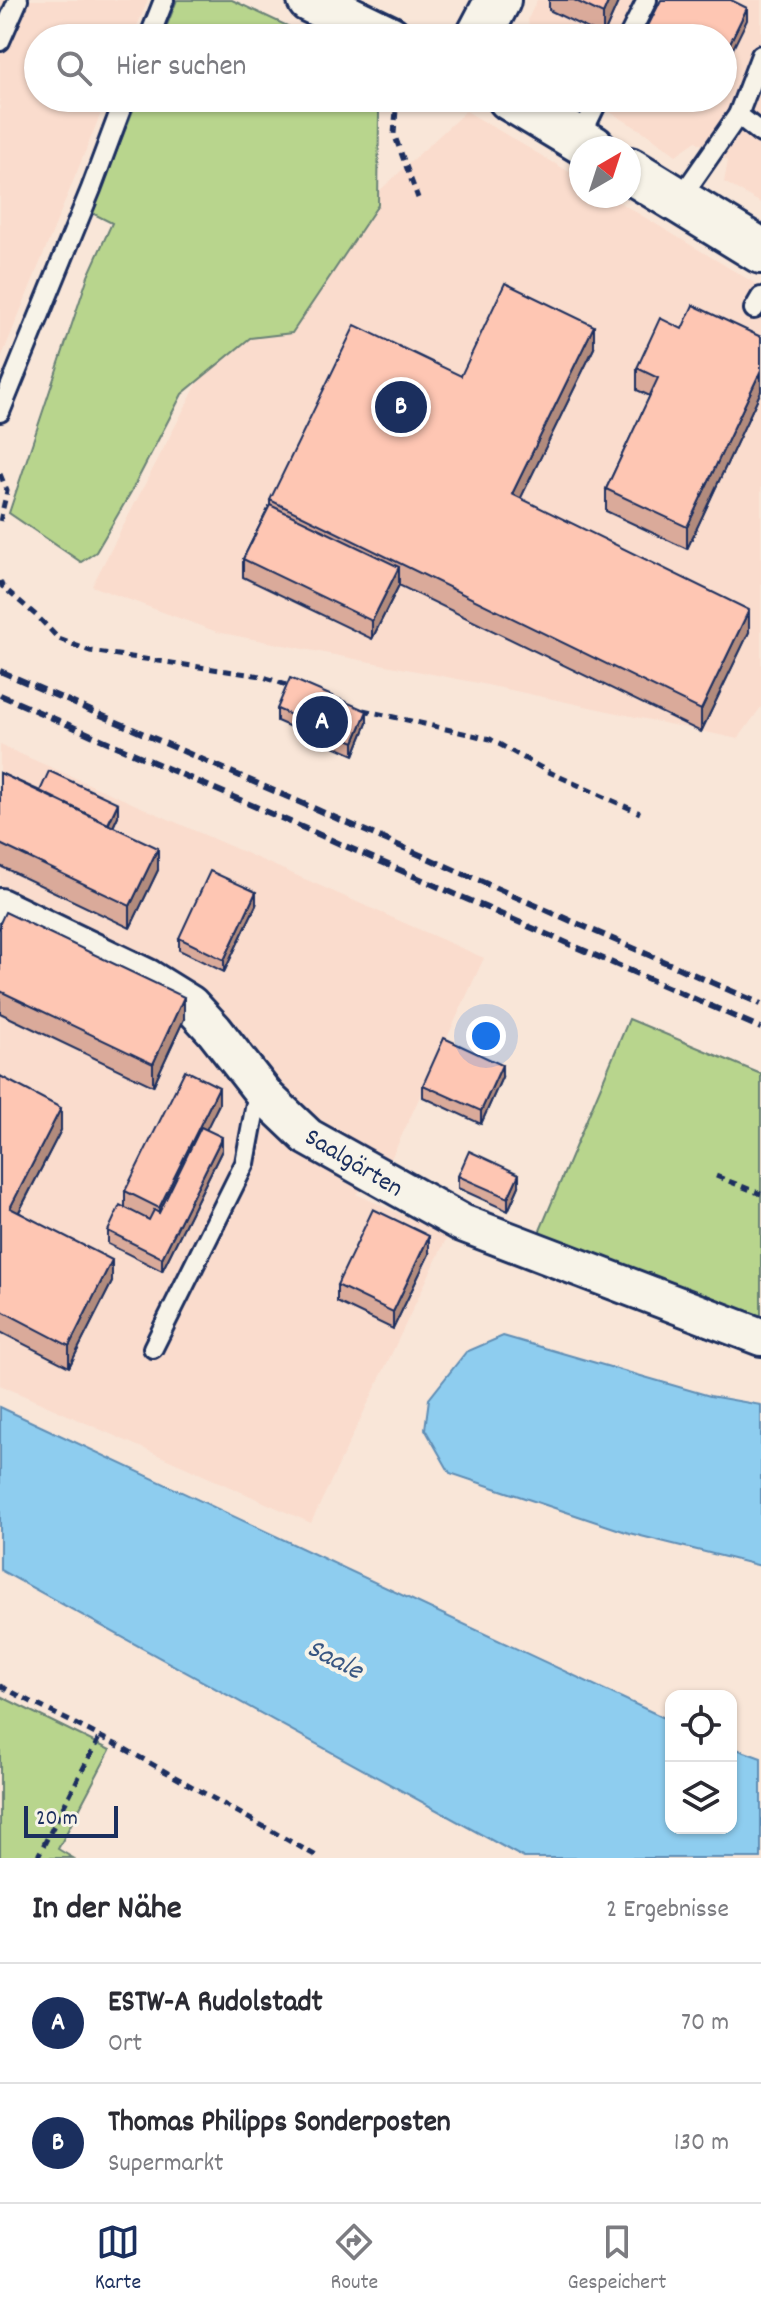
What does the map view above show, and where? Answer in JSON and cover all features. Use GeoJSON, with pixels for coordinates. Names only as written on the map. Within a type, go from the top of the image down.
{"type":"FeatureCollection","features":[{"type":"Feature","properties":{"kind":"street"},"geometry":{"type":"LineString","coordinates":[[310,0],[371,24]]}},
{"type":"Feature","properties":{"kind":"street"},"geometry":{"type":"LineString","coordinates":[[485,24],[498,0]]}},
{"type":"Feature","properties":{"kind":"street"},"geometry":{"type":"LineString","coordinates":[[533,112],[573,136]]}},
{"type":"Feature","properties":{"kind":"street"},"geometry":{"type":"LineString","coordinates":[[641,177],[761,251]]}},
{"type":"Feature","properties":{"kind":"street","name":"Saalgärten"},"geometry":{"type":"LineString","coordinates":[[0,907],[148,978],[190,1004],[259,1087],[308,1137],[462,1223],[761,1337]]}},
{"type":"Feature","properties":{"kind":"lane"},"geometry":{"type":"LineString","coordinates":[[0,41],[18,0]]}},
{"type":"Feature","properties":{"kind":"lane"},"geometry":{"type":"LineString","coordinates":[[155,24],[164,0]]}},
{"type":"Feature","properties":{"kind":"lane"},"geometry":{"type":"LineString","coordinates":[[635,24],[647,0]]}},
{"type":"Feature","properties":{"kind":"lane"},"geometry":{"type":"LineString","coordinates":[[679,200],[738,115],[761,55]]}},
{"type":"Feature","properties":{"kind":"lane"},"geometry":{"type":"LineString","coordinates":[[0,412],[120,112]]}},
{"type":"Feature","properties":{"kind":"lane"},"geometry":{"type":"LineString","coordinates":[[588,136],[595,112]]}},
{"type":"Feature","properties":{"kind":"lane"},"geometry":{"type":"LineString","coordinates":[[738,115],[761,133]]}},
{"type":"Feature","properties":{"kind":"lane"},"geometry":{"type":"LineString","coordinates":[[153,1348],[245,1163],[259,1087]]}},
{"type":"Feature","properties":{"kind":"path"},"geometry":{"type":"LineString","coordinates":[[396,112],[394,134],[418,198]]}},
{"type":"Feature","properties":{"kind":"path"},"geometry":{"type":"LineString","coordinates":[[0,474],[7,491],[0,521]]}},
{"type":"Feature","properties":{"kind":"path"},"geometry":{"type":"LineString","coordinates":[[0,581],[59,639],[90,651],[261,676],[301,690]]}},
{"type":"Feature","properties":{"kind":"path"},"geometry":{"type":"LineString","coordinates":[[353,708],[490,739],[547,771],[640,813]]}},
{"type":"Feature","properties":{"kind":"path"},"geometry":{"type":"LineString","coordinates":[[716,1176],[761,1194]]}},
{"type":"Feature","properties":{"kind":"path"},"geometry":{"type":"LineString","coordinates":[[0,1686],[125,1749],[320,1858]]}},
{"type":"Feature","properties":{"kind":"path"},"geometry":{"type":"LineString","coordinates":[[37,1858],[100,1736]]}},
{"type":"Feature","properties":{"kind":"shaded area"},"geometry":{"type":"Polygon","coordinates":[[[0,0],[148,0],[138,24],[24,24],[24,112],[101,112],[0,361],[0,0]]]}},
{"type":"Feature","properties":{"kind":"shaded area"},"geometry":{"type":"Polygon","coordinates":[[[537,0],[761,0],[761,203],[724,182],[728,161],[696,141],[676,155],[610,112],[737,112],[737,24],[529,24],[537,0]]]}},
{"type":"Feature","properties":{"kind":"shaded area"},"geometry":{"type":"Polygon","coordinates":[[[465,112],[569,172],[569,208],[629,208],[761,287],[761,707],[738,739],[478,683],[217,632],[92,586],[222,336],[465,112]]]}},
{"type":"Feature","properties":{"kind":"shaded area"},"geometry":{"type":"Polygon","coordinates":[[[0,745],[484,958],[390,1161],[356,1194],[448,1235],[311,1523],[0,1385],[0,745]]]}},
{"type":"Feature","properties":{"kind":"green space"},"geometry":{"type":"Polygon","coordinates":[[[177,0],[232,0],[283,24],[168,24],[177,0]]]}},
{"type":"Feature","properties":{"kind":"green space"},"geometry":{"type":"Polygon","coordinates":[[[132,112],[379,113],[378,205],[292,333],[250,338],[182,394],[96,552],[81,562],[9,513],[88,276],[112,223],[92,213],[132,112]]]}},
{"type":"Feature","properties":{"kind":"green space"},"geometry":{"type":"Polygon","coordinates":[[[629,1019],[761,1074],[761,1320],[536,1240],[629,1019]]]}},
{"type":"Feature","properties":{"kind":"green space"},"geometry":{"type":"Polygon","coordinates":[[[0,1696],[110,1750],[58,1849],[73,1858],[0,1858],[0,1696]]]}},
{"type":"Feature","properties":{"kind":"water"},"geometry":{"type":"Polygon","coordinates":[[[503,1336],[710,1396],[761,1405],[761,1566],[629,1533],[450,1473],[425,1429],[429,1399],[466,1352],[503,1336]]]}},
{"type":"Feature","properties":{"kind":"water","name":"Saale"},"geometry":{"type":"Polygon","coordinates":[[[0,1407],[665,1718],[665,1834],[737,1834],[737,1749],[761,1758],[761,1858],[524,1858],[0,1570],[0,1407]]]}},
{"type":"Feature","properties":{"kind":"building"},"geometry":{"type":"Polygon","coordinates":[[[574,0],[609,0],[603,14],[574,0]]]}},
{"type":"Feature","properties":{"kind":"building"},"geometry":{"type":"Polygon","coordinates":[[[661,0],[731,0],[747,8],[737,28],[737,24],[649,24],[661,0]]]}},
{"type":"Feature","properties":{"kind":"building"},"geometry":{"type":"Polygon","coordinates":[[[505,283],[594,326],[512,494],[749,610],[701,710],[270,500],[355,325],[461,376],[505,283]]]}},
{"type":"Feature","properties":{"kind":"building"},"geometry":{"type":"Polygon","coordinates":[[[693,305],[761,337],[761,370],[687,527],[606,489],[658,378],[637,368],[660,318],[682,329],[693,305]]]}},
{"type":"Feature","properties":{"kind":"building"},"geometry":{"type":"Polygon","coordinates":[[[270,505],[399,567],[372,621],[243,559],[270,505]]]}},
{"type":"Feature","properties":{"kind":"building"},"geometry":{"type":"Polygon","coordinates":[[[290,678],[367,711],[354,742],[277,709],[290,678]]]}},
{"type":"Feature","properties":{"kind":"building"},"geometry":{"type":"Polygon","coordinates":[[[49,771],[118,803],[108,824],[40,791],[49,771]]]}},
{"type":"Feature","properties":{"kind":"building"},"geometry":{"type":"Polygon","coordinates":[[[0,773],[158,848],[130,906],[0,844],[0,773]]]}},
{"type":"Feature","properties":{"kind":"building"},"geometry":{"type":"Polygon","coordinates":[[[210,871],[256,892],[224,960],[179,938],[210,871]]]}},
{"type":"Feature","properties":{"kind":"building"},"geometry":{"type":"Polygon","coordinates":[[[5,912],[184,997],[153,1064],[0,991],[0,923],[5,912]]]}},
{"type":"Feature","properties":{"kind":"building"},"geometry":{"type":"Polygon","coordinates":[[[444,1038],[502,1065],[481,1111],[423,1085],[444,1038]]]}},
{"type":"Feature","properties":{"kind":"building"},"geometry":{"type":"Polygon","coordinates":[[[185,1070],[219,1087],[159,1208],[125,1191],[185,1070]]]}},
{"type":"Feature","properties":{"kind":"building"},"geometry":{"type":"Polygon","coordinates":[[[0,1076],[61,1108],[10,1208],[112,1260],[69,1346],[0,1310],[0,1076]]]}},
{"type":"Feature","properties":{"kind":"building"},"geometry":{"type":"Polygon","coordinates":[[[201,1127],[222,1137],[162,1258],[108,1231],[120,1205],[149,1220],[154,1210],[159,1213],[201,1127]]]}},
{"type":"Feature","properties":{"kind":"building"},"geometry":{"type":"Polygon","coordinates":[[[469,1151],[519,1174],[508,1198],[458,1176],[469,1151]]]}},
{"type":"Feature","properties":{"kind":"building"},"geometry":{"type":"Polygon","coordinates":[[[373,1209],[429,1236],[393,1312],[337,1285],[373,1209]]]}},
{"type":"Feature","properties":{"kind":"railway"},"geometry":{"type":"LineString","coordinates":[[0,671],[761,1004]]}},
{"type":"Feature","properties":{"kind":"railway"},"geometry":{"type":"LineString","coordinates":[[0,695],[761,1028]]}},
{"type":"Feature","properties":{"kind":"place","name":"Thomas Philipps Sonderposten"},"geometry":{"type":"Point","coordinates":[401,407]}},
{"type":"Feature","properties":{"kind":"place","name":"ESTW-A Rudolstadt"},"geometry":{"type":"Point","coordinates":[322,722]}}]}
